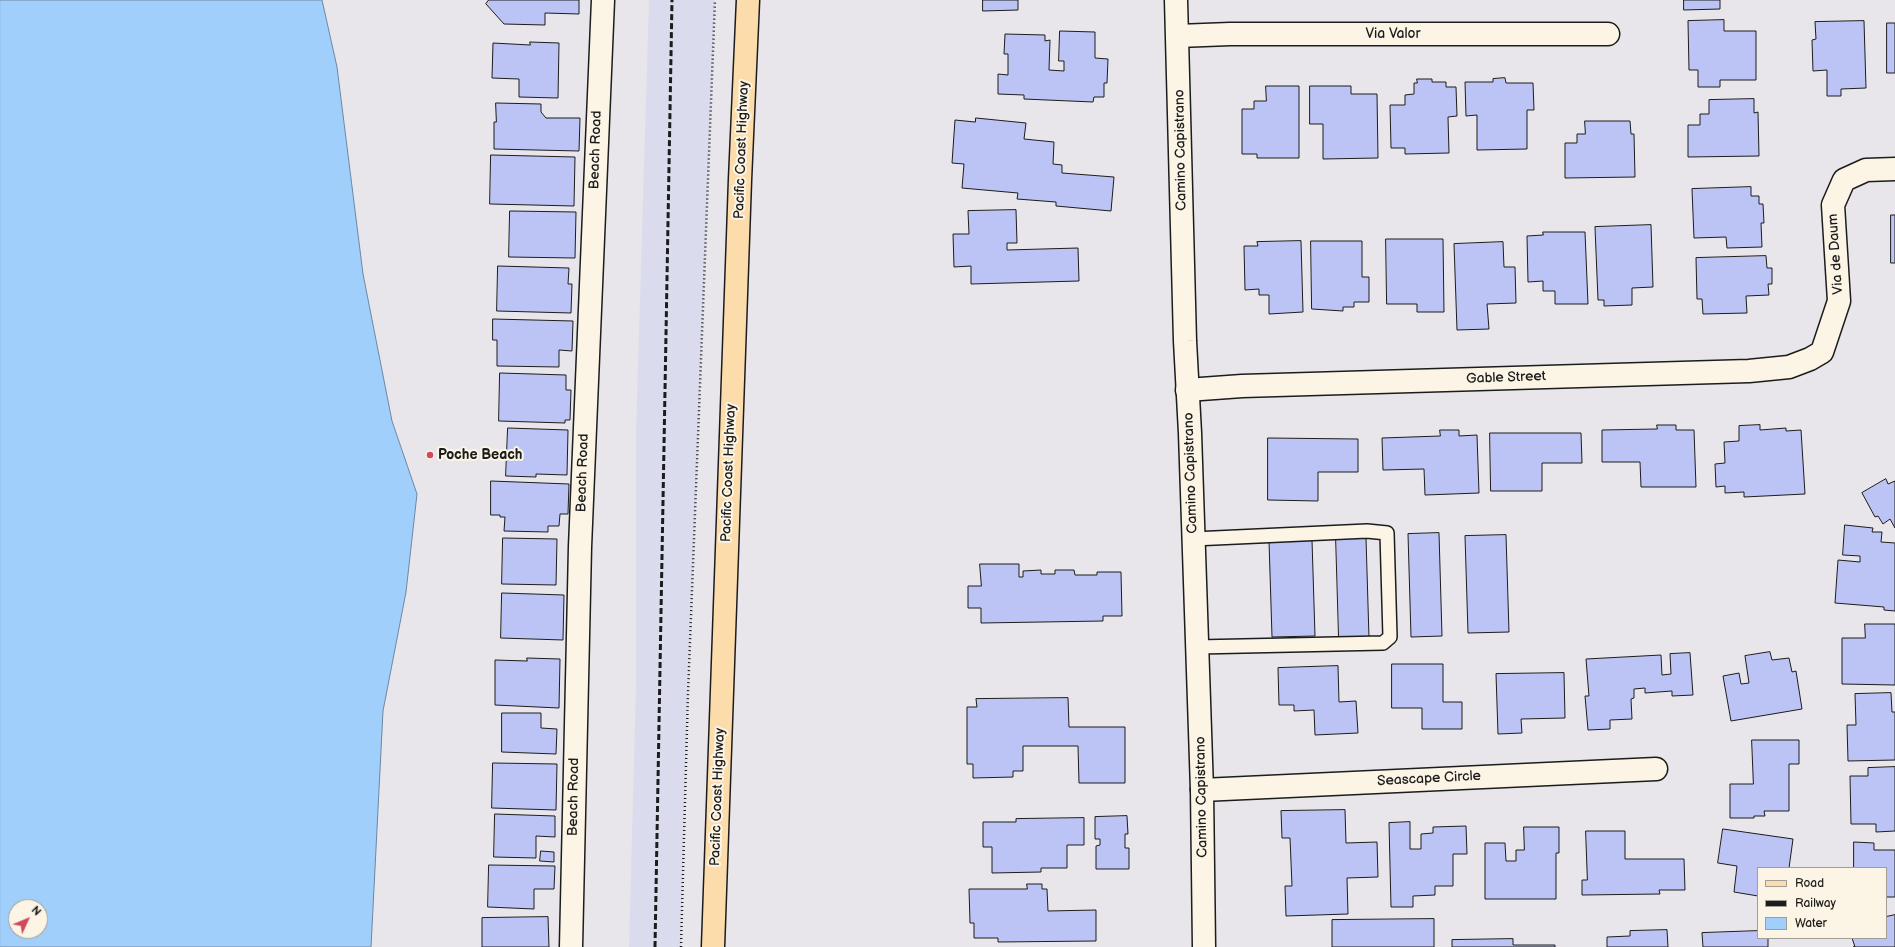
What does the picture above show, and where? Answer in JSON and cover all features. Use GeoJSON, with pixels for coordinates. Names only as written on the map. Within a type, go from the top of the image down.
{"type":"FeatureCollection","features":[{"type":"Feature","properties":{"kind":"main road","name":"Pacific Coast Highway"},"geometry":{"type":"LineString","coordinates":[[713,947],[748,0]]}},
{"type":"Feature","properties":{"kind":"street","name":"Beach Road"},"geometry":{"type":"LineString","coordinates":[[572,947],[580,547],[603,0]]}},
{"type":"Feature","properties":{"kind":"street","name":"Camino Capistrano"},"geometry":{"type":"LineString","coordinates":[[1176,0],[1187,390],[1194,539],[1202,790],[1204,947]]}},
{"type":"Feature","properties":{"kind":"street","name":"Via Valor"},"geometry":{"type":"LineString","coordinates":[[1178,36],[1230,34],[1608,34]]}},
{"type":"Feature","properties":{"kind":"street","name":"Via de Daum"},"geometry":{"type":"LineString","coordinates":[[1822,352],[1839,301],[1833,205],[1844,180],[1866,170],[1895,169]]}},
{"type":"Feature","properties":{"kind":"street","name":"Gable Street"},"geometry":{"type":"LineString","coordinates":[[1187,390],[1242,386],[1749,371],[1789,367],[1810,359],[1822,352]]}},
{"type":"Feature","properties":{"kind":"street","name":"Seascape Circle"},"geometry":{"type":"LineString","coordinates":[[1202,790],[1656,768]]}},
{"type":"Feature","properties":{"kind":"lane"},"geometry":{"type":"LineString","coordinates":[[1194,539],[1367,531],[1387,533],[1390,637],[1383,643],[1197,647]]}},
{"type":"Feature","properties":{"kind":"path"},"geometry":{"type":"LineString","coordinates":[[681,947],[688,694],[715,0]]}},
{"type":"Feature","properties":{"kind":"shaded area"},"geometry":{"type":"Polygon","coordinates":[[[649,0],[715,0],[688,694],[681,947],[629,947],[636,686],[636,431],[649,0]]]}},
{"type":"Feature","properties":{"kind":"water"},"geometry":{"type":"Polygon","coordinates":[[[0,0],[322,0],[337,67],[363,274],[392,421],[417,494],[406,592],[383,711],[371,947],[0,947],[0,0]]]}},
{"type":"Feature","properties":{"kind":"building"},"geometry":{"type":"Polygon","coordinates":[[[489,0],[579,0],[579,14],[545,13],[545,25],[504,24],[486,4],[489,0]]]}},
{"type":"Feature","properties":{"kind":"building"},"geometry":{"type":"Polygon","coordinates":[[[983,0],[1018,0],[1018,10],[983,11],[983,0]]]}},
{"type":"Feature","properties":{"kind":"building"},"geometry":{"type":"Polygon","coordinates":[[[1684,0],[1720,0],[1720,9],[1684,10],[1684,0]]]}},
{"type":"Feature","properties":{"kind":"building"},"geometry":{"type":"Polygon","coordinates":[[[1724,20],[1724,31],[1756,31],[1756,80],[1720,80],[1720,87],[1698,87],[1698,70],[1689,70],[1688,21],[1724,20]]]}},
{"type":"Feature","properties":{"kind":"building"},"geometry":{"type":"Polygon","coordinates":[[[1864,21],[1866,88],[1841,89],[1841,96],[1827,96],[1827,70],[1813,71],[1812,40],[1816,39],[1815,22],[1864,21]]]}},
{"type":"Feature","properties":{"kind":"building"},"geometry":{"type":"Polygon","coordinates":[[[1887,23],[1895,23],[1895,73],[1887,73],[1887,23]]]}},
{"type":"Feature","properties":{"kind":"building"},"geometry":{"type":"Polygon","coordinates":[[[1060,31],[1095,32],[1095,58],[1108,59],[1107,83],[1104,83],[1104,97],[1094,97],[1093,102],[1024,99],[1024,95],[998,94],[998,74],[1008,75],[1008,54],[1004,54],[1005,34],[1045,35],[1045,41],[1050,40],[1049,70],[1064,71],[1064,61],[1059,61],[1060,31]]]}},
{"type":"Feature","properties":{"kind":"building"},"geometry":{"type":"Polygon","coordinates":[[[530,42],[559,43],[558,98],[519,97],[519,79],[492,78],[493,43],[530,45],[530,42]]]}},
{"type":"Feature","properties":{"kind":"building"},"geometry":{"type":"Polygon","coordinates":[[[1505,78],[1506,83],[1533,83],[1534,110],[1527,110],[1527,149],[1477,150],[1477,115],[1466,116],[1465,82],[1493,82],[1493,79],[1505,78]]]}},
{"type":"Feature","properties":{"kind":"building"},"geometry":{"type":"Polygon","coordinates":[[[1417,79],[1432,79],[1432,82],[1446,82],[1446,87],[1456,87],[1457,116],[1448,117],[1449,153],[1405,154],[1405,148],[1391,148],[1390,105],[1405,105],[1405,95],[1414,94],[1414,83],[1417,83],[1417,79]]]}},
{"type":"Feature","properties":{"kind":"building"},"geometry":{"type":"Polygon","coordinates":[[[1266,86],[1299,86],[1299,158],[1257,158],[1257,154],[1242,154],[1242,109],[1254,109],[1254,101],[1266,101],[1266,86]]]}},
{"type":"Feature","properties":{"kind":"building"},"geometry":{"type":"Polygon","coordinates":[[[1310,86],[1351,86],[1351,94],[1377,94],[1378,158],[1323,159],[1323,124],[1310,124],[1310,86]]]}},
{"type":"Feature","properties":{"kind":"building"},"geometry":{"type":"Polygon","coordinates":[[[1754,99],[1754,113],[1758,112],[1759,156],[1688,157],[1688,125],[1700,125],[1700,114],[1709,114],[1709,100],[1754,99]]]}},
{"type":"Feature","properties":{"kind":"building"},"geometry":{"type":"Polygon","coordinates":[[[496,103],[541,104],[541,112],[546,118],[580,118],[579,151],[494,149],[496,103]]]}},
{"type":"Feature","properties":{"kind":"building"},"geometry":{"type":"Polygon","coordinates":[[[976,118],[1026,123],[1024,139],[1054,142],[1053,164],[1062,165],[1062,173],[1114,177],[1111,211],[1056,206],[1056,202],[1017,199],[1018,193],[962,188],[964,164],[952,163],[955,120],[975,122],[976,118]]]}},
{"type":"Feature","properties":{"kind":"building"},"geometry":{"type":"Polygon","coordinates":[[[1585,121],[1630,121],[1631,134],[1634,134],[1635,177],[1565,178],[1565,143],[1577,143],[1577,134],[1585,134],[1585,121]]]}},
{"type":"Feature","properties":{"kind":"building"},"geometry":{"type":"Polygon","coordinates":[[[491,155],[575,157],[574,206],[490,204],[491,155]]]}},
{"type":"Feature","properties":{"kind":"building"},"geometry":{"type":"Polygon","coordinates":[[[1751,187],[1751,196],[1759,196],[1759,204],[1763,204],[1764,223],[1761,223],[1762,247],[1727,248],[1726,237],[1694,238],[1692,189],[1751,187]]]}},
{"type":"Feature","properties":{"kind":"building"},"geometry":{"type":"Polygon","coordinates":[[[1016,210],[1017,243],[1007,243],[1007,250],[1078,248],[1079,281],[971,284],[971,266],[954,267],[953,234],[969,234],[968,211],[1016,210]]]}},
{"type":"Feature","properties":{"kind":"building"},"geometry":{"type":"Polygon","coordinates":[[[510,211],[576,212],[575,258],[509,257],[510,211]]]}},
{"type":"Feature","properties":{"kind":"building"},"geometry":{"type":"Polygon","coordinates":[[[1891,215],[1895,215],[1895,263],[1891,263],[1891,215]]]}},
{"type":"Feature","properties":{"kind":"building"},"geometry":{"type":"Polygon","coordinates":[[[1651,225],[1653,287],[1632,288],[1632,305],[1604,306],[1604,300],[1598,300],[1595,227],[1651,225]]]}},
{"type":"Feature","properties":{"kind":"building"},"geometry":{"type":"Polygon","coordinates":[[[1543,232],[1585,232],[1588,304],[1555,304],[1555,291],[1543,291],[1543,281],[1528,282],[1527,236],[1543,235],[1543,232]]]}},
{"type":"Feature","properties":{"kind":"building"},"geometry":{"type":"Polygon","coordinates":[[[1386,239],[1443,239],[1444,312],[1417,312],[1417,304],[1387,304],[1386,239]]]}},
{"type":"Feature","properties":{"kind":"building"},"geometry":{"type":"Polygon","coordinates":[[[1301,241],[1303,312],[1269,314],[1269,295],[1259,295],[1259,289],[1245,290],[1244,246],[1258,246],[1257,242],[1301,241]]]}},
{"type":"Feature","properties":{"kind":"building"},"geometry":{"type":"Polygon","coordinates":[[[1311,241],[1362,241],[1362,277],[1369,277],[1369,302],[1354,302],[1354,307],[1343,307],[1343,311],[1312,309],[1311,241]]]}},
{"type":"Feature","properties":{"kind":"building"},"geometry":{"type":"Polygon","coordinates":[[[1503,242],[1504,267],[1515,267],[1516,303],[1487,304],[1489,329],[1457,330],[1454,244],[1503,242]]]}},
{"type":"Feature","properties":{"kind":"building"},"geometry":{"type":"Polygon","coordinates":[[[1766,256],[1767,268],[1772,268],[1772,284],[1768,284],[1769,295],[1746,296],[1747,313],[1703,314],[1702,299],[1697,299],[1696,258],[1766,256]]]}},
{"type":"Feature","properties":{"kind":"building"},"geometry":{"type":"Polygon","coordinates":[[[498,266],[569,268],[568,284],[572,284],[571,313],[497,311],[498,266]]]}},
{"type":"Feature","properties":{"kind":"building"},"geometry":{"type":"Polygon","coordinates":[[[493,319],[573,321],[572,351],[559,350],[559,367],[497,366],[497,340],[493,340],[493,319]]]}},
{"type":"Feature","properties":{"kind":"building"},"geometry":{"type":"Polygon","coordinates":[[[500,373],[566,375],[566,390],[571,390],[570,420],[565,420],[565,423],[499,421],[500,373]]]}},
{"type":"Feature","properties":{"kind":"building"},"geometry":{"type":"Polygon","coordinates":[[[1657,425],[1676,425],[1676,430],[1694,430],[1696,487],[1641,487],[1640,462],[1602,462],[1602,430],[1657,429],[1657,425]]]}},
{"type":"Feature","properties":{"kind":"building"},"geometry":{"type":"Polygon","coordinates":[[[1760,425],[1760,430],[1786,428],[1786,431],[1801,430],[1805,494],[1744,497],[1744,492],[1725,493],[1725,486],[1716,487],[1715,464],[1725,463],[1724,442],[1739,441],[1739,426],[1760,425]]]}},
{"type":"Feature","properties":{"kind":"building"},"geometry":{"type":"Polygon","coordinates":[[[508,428],[568,430],[567,475],[536,474],[536,477],[506,476],[508,428]]]}},
{"type":"Feature","properties":{"kind":"building"},"geometry":{"type":"Polygon","coordinates":[[[1440,430],[1459,430],[1459,436],[1477,435],[1479,493],[1425,495],[1424,469],[1383,470],[1382,438],[1440,436],[1440,430]]]}},
{"type":"Feature","properties":{"kind":"building"},"geometry":{"type":"Polygon","coordinates":[[[1490,433],[1581,433],[1582,463],[1542,463],[1542,491],[1491,491],[1490,433]]]}},
{"type":"Feature","properties":{"kind":"building"},"geometry":{"type":"Polygon","coordinates":[[[1268,438],[1358,439],[1358,472],[1318,472],[1318,501],[1268,500],[1268,438]]]}},
{"type":"Feature","properties":{"kind":"building"},"geometry":{"type":"Polygon","coordinates":[[[1886,479],[1888,484],[1895,481],[1895,528],[1890,519],[1883,524],[1878,516],[1875,517],[1862,493],[1886,479]]]}},
{"type":"Feature","properties":{"kind":"building"},"geometry":{"type":"Polygon","coordinates":[[[491,481],[569,484],[568,514],[560,514],[559,526],[548,526],[548,532],[504,531],[505,517],[500,517],[500,515],[491,515],[491,481]]]}},
{"type":"Feature","properties":{"kind":"building"},"geometry":{"type":"Polygon","coordinates":[[[1845,525],[1873,528],[1872,532],[1882,532],[1881,542],[1895,543],[1895,611],[1884,610],[1884,607],[1835,603],[1838,560],[1860,562],[1860,556],[1843,555],[1845,525]]]}},
{"type":"Feature","properties":{"kind":"building"},"geometry":{"type":"Polygon","coordinates":[[[1439,533],[1442,636],[1411,637],[1408,534],[1439,533]]]}},
{"type":"Feature","properties":{"kind":"building"},"geometry":{"type":"Polygon","coordinates":[[[1506,535],[1509,632],[1468,633],[1465,536],[1506,535]]]}},
{"type":"Feature","properties":{"kind":"building"},"geometry":{"type":"Polygon","coordinates":[[[503,538],[557,539],[556,585],[502,584],[503,538]]]}},
{"type":"Feature","properties":{"kind":"building"},"geometry":{"type":"Polygon","coordinates":[[[1336,538],[1366,538],[1369,638],[1339,639],[1336,538]]]}},
{"type":"Feature","properties":{"kind":"building"},"geometry":{"type":"Polygon","coordinates":[[[1312,540],[1315,636],[1272,637],[1269,541],[1312,540]]]}},
{"type":"Feature","properties":{"kind":"building"},"geometry":{"type":"Polygon","coordinates":[[[980,564],[1019,564],[1019,577],[1023,577],[1023,571],[1041,570],[1041,574],[1055,574],[1055,570],[1074,570],[1075,575],[1097,575],[1097,572],[1121,572],[1122,616],[1103,616],[1103,621],[981,623],[981,608],[968,608],[968,586],[981,586],[980,564]]]}},
{"type":"Feature","properties":{"kind":"building"},"geometry":{"type":"Polygon","coordinates":[[[502,593],[564,595],[563,640],[501,638],[502,593]]]}},
{"type":"Feature","properties":{"kind":"building"},"geometry":{"type":"Polygon","coordinates":[[[1865,624],[1895,624],[1895,685],[1842,684],[1842,638],[1865,638],[1865,624]]]}},
{"type":"Feature","properties":{"kind":"building"},"geometry":{"type":"Polygon","coordinates":[[[1770,652],[1772,660],[1789,658],[1792,672],[1796,671],[1802,709],[1731,721],[1723,676],[1739,673],[1741,684],[1749,683],[1745,656],[1770,652]]]}},
{"type":"Feature","properties":{"kind":"building"},"geometry":{"type":"Polygon","coordinates":[[[1690,653],[1693,695],[1672,696],[1672,691],[1645,693],[1645,688],[1634,689],[1634,698],[1631,699],[1632,719],[1610,720],[1610,729],[1588,730],[1585,696],[1589,696],[1586,659],[1661,655],[1662,675],[1671,674],[1670,654],[1690,653]]]}},
{"type":"Feature","properties":{"kind":"building"},"geometry":{"type":"Polygon","coordinates":[[[527,658],[560,659],[559,708],[495,705],[495,660],[527,661],[527,658]]]}},
{"type":"Feature","properties":{"kind":"building"},"geometry":{"type":"Polygon","coordinates":[[[1392,664],[1443,664],[1443,702],[1462,702],[1462,729],[1422,729],[1422,708],[1392,708],[1392,664]]]}},
{"type":"Feature","properties":{"kind":"building"},"geometry":{"type":"Polygon","coordinates":[[[1338,666],[1339,702],[1356,701],[1358,733],[1315,735],[1314,710],[1294,711],[1294,705],[1279,705],[1278,668],[1338,666]]]}},
{"type":"Feature","properties":{"kind":"building"},"geometry":{"type":"Polygon","coordinates":[[[1564,673],[1565,718],[1521,719],[1522,733],[1498,734],[1496,674],[1564,673]]]}},
{"type":"Feature","properties":{"kind":"building"},"geometry":{"type":"Polygon","coordinates":[[[1891,693],[1892,712],[1895,712],[1895,760],[1848,761],[1847,725],[1856,725],[1855,694],[1891,693]]]}},
{"type":"Feature","properties":{"kind":"building"},"geometry":{"type":"Polygon","coordinates":[[[1068,698],[1069,727],[1125,727],[1125,783],[1079,783],[1078,746],[1023,746],[1023,771],[1013,771],[1013,777],[973,778],[973,764],[967,764],[967,707],[977,707],[976,699],[1068,698]]]}},
{"type":"Feature","properties":{"kind":"building"},"geometry":{"type":"Polygon","coordinates":[[[502,713],[541,713],[541,728],[557,729],[556,754],[502,752],[502,713]]]}},
{"type":"Feature","properties":{"kind":"building"},"geometry":{"type":"Polygon","coordinates":[[[1752,740],[1799,740],[1799,764],[1789,764],[1789,811],[1764,811],[1765,816],[1754,816],[1754,818],[1730,818],[1730,784],[1753,784],[1752,740]]]}},
{"type":"Feature","properties":{"kind":"building"},"geometry":{"type":"Polygon","coordinates":[[[493,763],[557,764],[556,810],[492,808],[493,763]]]}},
{"type":"Feature","properties":{"kind":"building"},"geometry":{"type":"Polygon","coordinates":[[[1895,767],[1895,831],[1876,832],[1876,824],[1851,824],[1850,776],[1868,776],[1868,768],[1895,767]]]}},
{"type":"Feature","properties":{"kind":"building"},"geometry":{"type":"Polygon","coordinates":[[[1345,810],[1346,843],[1377,842],[1378,877],[1347,878],[1348,914],[1286,916],[1285,886],[1292,886],[1290,838],[1282,838],[1281,811],[1345,810]]]}},
{"type":"Feature","properties":{"kind":"building"},"geometry":{"type":"Polygon","coordinates":[[[495,814],[555,816],[555,837],[536,836],[536,858],[494,857],[495,814]]]}},
{"type":"Feature","properties":{"kind":"building"},"geometry":{"type":"Polygon","coordinates":[[[1127,816],[1128,834],[1125,834],[1125,848],[1129,848],[1129,869],[1096,869],[1096,846],[1100,845],[1100,839],[1095,839],[1095,817],[1127,816]]]}},
{"type":"Feature","properties":{"kind":"building"},"geometry":{"type":"Polygon","coordinates":[[[1084,818],[1084,845],[1067,845],[1067,868],[1041,868],[1041,872],[992,873],[992,847],[983,847],[983,822],[1016,822],[1016,819],[1084,818]]]}},
{"type":"Feature","properties":{"kind":"building"},"geometry":{"type":"Polygon","coordinates":[[[1410,822],[1410,849],[1421,849],[1421,834],[1433,833],[1433,827],[1466,826],[1467,854],[1453,854],[1453,886],[1435,886],[1435,895],[1413,896],[1413,907],[1391,907],[1389,823],[1410,822]]]}},
{"type":"Feature","properties":{"kind":"building"},"geometry":{"type":"Polygon","coordinates":[[[1524,827],[1559,827],[1559,853],[1556,853],[1556,899],[1485,899],[1485,843],[1505,843],[1506,861],[1516,861],[1516,850],[1524,850],[1524,827]]]}},
{"type":"Feature","properties":{"kind":"building"},"geometry":{"type":"Polygon","coordinates":[[[1723,829],[1793,839],[1789,867],[1757,867],[1757,896],[1734,892],[1737,866],[1718,863],[1723,829]]]}},
{"type":"Feature","properties":{"kind":"building"},"geometry":{"type":"Polygon","coordinates":[[[1586,831],[1625,831],[1625,859],[1684,859],[1685,890],[1659,890],[1660,894],[1582,895],[1582,880],[1587,880],[1586,831]]]}},
{"type":"Feature","properties":{"kind":"building"},"geometry":{"type":"Polygon","coordinates":[[[1854,842],[1874,843],[1874,850],[1895,850],[1895,897],[1887,897],[1887,867],[1854,867],[1854,842]]]}},
{"type":"Feature","properties":{"kind":"building"},"geometry":{"type":"Polygon","coordinates":[[[541,851],[554,852],[554,862],[540,861],[541,851]]]}},
{"type":"Feature","properties":{"kind":"building"},"geometry":{"type":"Polygon","coordinates":[[[489,865],[555,866],[554,889],[534,889],[534,909],[488,907],[489,865]]]}},
{"type":"Feature","properties":{"kind":"building"},"geometry":{"type":"Polygon","coordinates":[[[1027,884],[1042,884],[1042,889],[1047,889],[1048,911],[1096,910],[1096,941],[998,942],[998,938],[974,938],[974,923],[970,923],[969,889],[1027,889],[1027,884]]]}},
{"type":"Feature","properties":{"kind":"building"},"geometry":{"type":"Polygon","coordinates":[[[1895,915],[1895,947],[1855,947],[1852,939],[1887,939],[1887,917],[1895,915]]]}},
{"type":"Feature","properties":{"kind":"building"},"geometry":{"type":"Polygon","coordinates":[[[548,917],[549,947],[482,947],[482,918],[548,917]]]}},
{"type":"Feature","properties":{"kind":"building"},"geometry":{"type":"Polygon","coordinates":[[[1434,919],[1434,947],[1332,947],[1332,920],[1434,919]]]}},
{"type":"Feature","properties":{"kind":"building"},"geometry":{"type":"Polygon","coordinates":[[[1667,930],[1668,947],[1607,947],[1607,937],[1630,936],[1630,931],[1667,930]]]}},
{"type":"Feature","properties":{"kind":"building"},"geometry":{"type":"Polygon","coordinates":[[[1757,931],[1757,939],[1768,939],[1768,947],[1703,947],[1702,933],[1757,931]]]}},
{"type":"Feature","properties":{"kind":"building"},"geometry":{"type":"Polygon","coordinates":[[[1513,939],[1513,945],[1555,945],[1555,947],[1452,947],[1452,940],[1513,939]]]}},
{"type":"Feature","properties":{"kind":"railway"},"geometry":{"type":"LineString","coordinates":[[655,947],[672,0]]}},
{"type":"Feature","properties":{"kind":"place","name":"Poche Beach"},"geometry":{"type":"Point","coordinates":[430,455]}}]}
